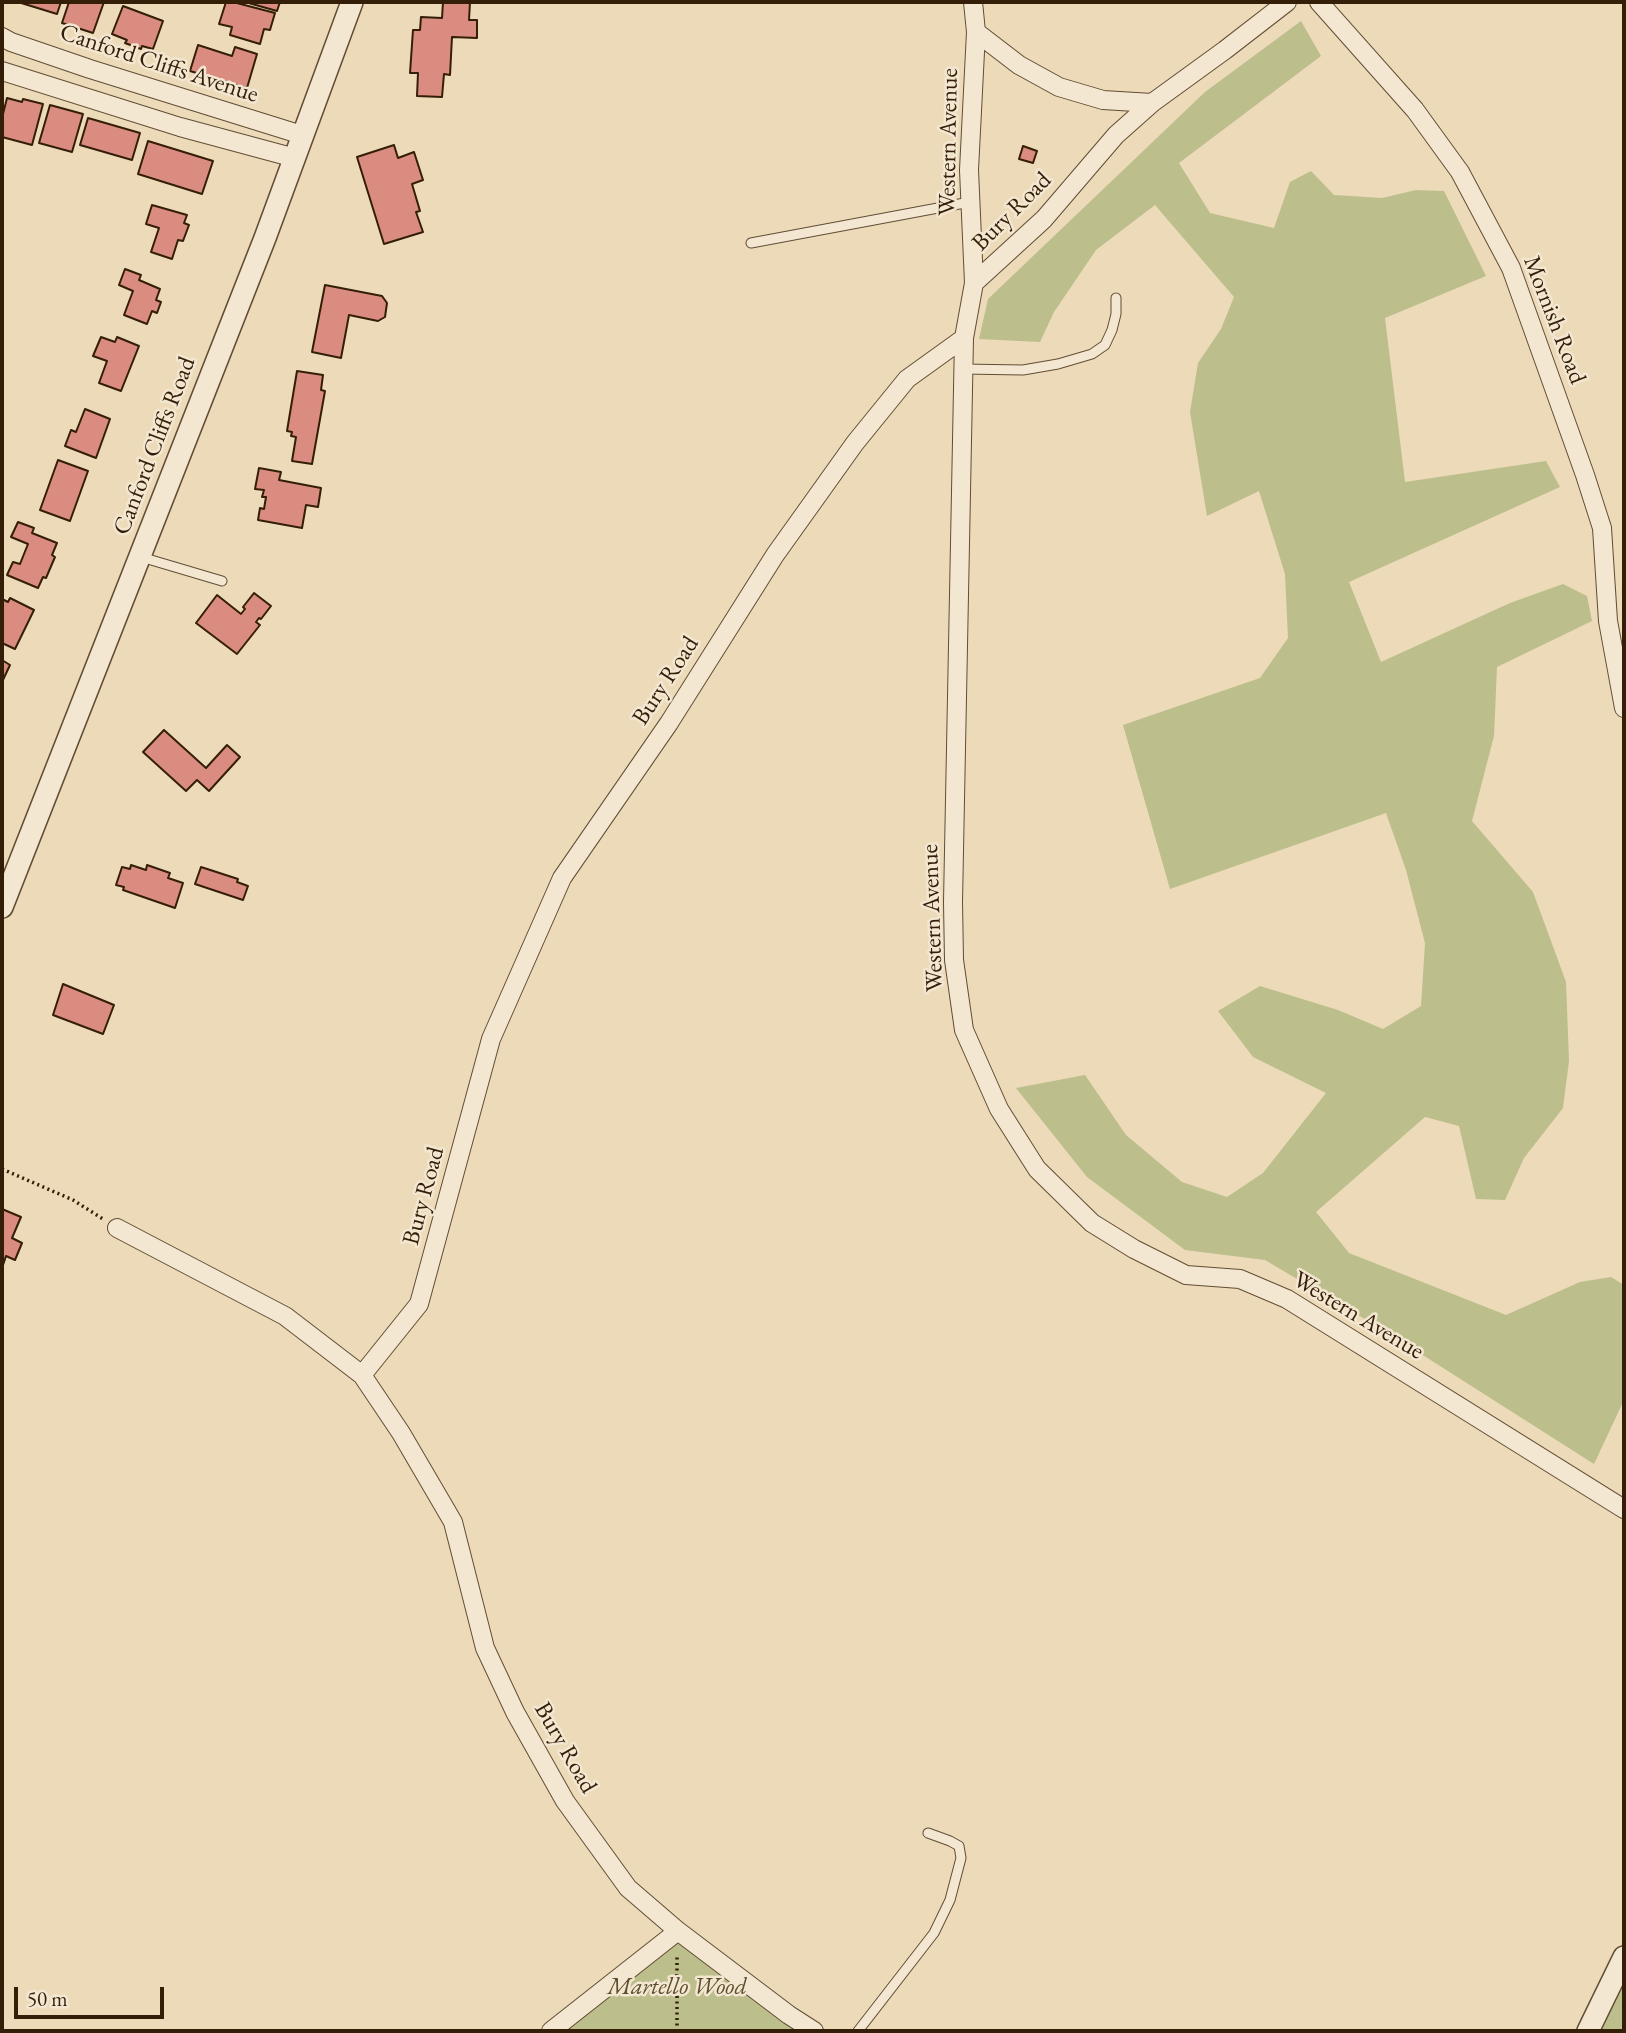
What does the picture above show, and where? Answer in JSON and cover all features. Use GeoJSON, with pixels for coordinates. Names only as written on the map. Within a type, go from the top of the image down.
{"type":"FeatureCollection","features":[{"type":"Feature","properties":{"kind":"street","name":"Canford Cliffs Road"},"geometry":{"type":"LineString","coordinates":[[2,907],[295,158],[352,2]]}},
{"type":"Feature","properties":{"kind":"street","name":"Western Avenue"},"geometry":{"type":"LineString","coordinates":[[973,2],[976,32],[969,170],[974,283]]}},
{"type":"Feature","properties":{"kind":"street","name":"Bury Road"},"geometry":{"type":"LineString","coordinates":[[362,1376],[419,1304],[491,1039],[562,878],[669,723],[775,555],[855,443],[907,379],[964,338],[974,283],[1044,219],[1116,135],[1153,103],[1287,2]]}},
{"type":"Feature","properties":{"kind":"street","name":"Mornish Road"},"geometry":{"type":"LineString","coordinates":[[1318,2],[1415,110],[1438,141],[1460,172],[1511,268],[1602,528],[1608,621],[1624,708]]}},
{"type":"Feature","properties":{"kind":"street"},"geometry":{"type":"LineString","coordinates":[[976,32],[1019,65],[1059,87],[1103,100],[1153,103]]}},
{"type":"Feature","properties":{"kind":"street","name":"Canford Cliffs Avenue"},"geometry":{"type":"LineString","coordinates":[[2,37],[90,69],[302,135]]}},
{"type":"Feature","properties":{"kind":"street","name":"Canford Cliffs Avenue"},"geometry":{"type":"LineString","coordinates":[[2,71],[180,127],[295,158]]}},
{"type":"Feature","properties":{"kind":"street","name":"Western Avenue"},"geometry":{"type":"LineString","coordinates":[[964,338],[954,960],[964,1030],[999,1109],[1037,1170],[1092,1223],[1134,1249],[1186,1275],[1240,1279],[1287,1298],[1624,1509]]}},
{"type":"Feature","properties":{"kind":"street","name":"Bury Road"},"geometry":{"type":"LineString","coordinates":[[117,1228],[285,1316],[362,1376],[401,1433],[453,1522],[485,1648],[515,1712],[565,1801],[628,1888],[678,1931],[814,2031]]}},
{"type":"Feature","properties":{"kind":"street"},"geometry":{"type":"LineString","coordinates":[[553,2031],[678,1931]]}},
{"type":"Feature","properties":{"kind":"street"},"geometry":{"type":"LineString","coordinates":[[1588,2031],[1624,1958]]}},
{"type":"Feature","properties":{"kind":"lane"},"geometry":{"type":"LineString","coordinates":[[751,243],[970,202]]}},
{"type":"Feature","properties":{"kind":"lane"},"geometry":{"type":"LineString","coordinates":[[963,369],[1023,370],[1058,364],[1091,354],[1105,345],[1112,330],[1116,298]]}},
{"type":"Feature","properties":{"kind":"lane"},"geometry":{"type":"LineString","coordinates":[[139,556],[222,582]]}},
{"type":"Feature","properties":{"kind":"lane"},"geometry":{"type":"LineString","coordinates":[[858,2031],[934,1933],[950,1899],[961,1858],[959,1846],[928,1833]]}},
{"type":"Feature","properties":{"kind":"path"},"geometry":{"type":"LineString","coordinates":[[2,1169],[73,1200],[117,1228]]}},
{"type":"Feature","properties":{"kind":"path"},"geometry":{"type":"LineString","coordinates":[[677,2031],[678,1931]]}},
{"type":"Feature","properties":{"kind":"green space"},"geometry":{"type":"Polygon","coordinates":[[[1301,21],[1321,56],[1179,163],[1210,213],[1274,228],[1290,182],[1311,171],[1334,195],[1382,198],[1416,190],[1444,191],[1486,276],[1385,318],[1405,482],[1546,461],[1560,487],[1349,582],[1381,662],[1510,603],[1563,584],[1587,596],[1592,621],[1497,667],[1494,736],[1472,821],[1533,892],[1566,982],[1569,1061],[1563,1108],[1524,1158],[1505,1200],[1476,1199],[1459,1126],[1425,1117],[1316,1212],[1349,1253],[1506,1315],[1580,1282],[1611,1277],[1624,1285],[1624,1400],[1594,1464],[1385,1331],[1265,1260],[1185,1250],[1087,1177],[1016,1088],[1085,1075],[1126,1135],[1182,1182],[1227,1197],[1263,1173],[1326,1093],[1253,1057],[1218,1011],[1260,986],[1338,1010],[1383,1029],[1421,1006],[1425,943],[1406,870],[1386,813],[1170,889],[1123,725],[1260,678],[1288,638],[1285,574],[1259,491],[1207,516],[1190,412],[1198,363],[1221,329],[1234,297],[1155,205],[1096,250],[1054,312],[1040,342],[979,339],[988,299],[1205,92],[1301,21]]]}},
{"type":"Feature","properties":{"kind":"green space","name":"Martello Wood"},"geometry":{"type":"Polygon","coordinates":[[[678,1931],[814,2031],[554,2031],[678,1931]]]}},
{"type":"Feature","properties":{"kind":"green space"},"geometry":{"type":"Polygon","coordinates":[[[1624,1957],[1624,2031],[1588,2031],[1624,1957]]]}},
{"type":"Feature","properties":{"kind":"building"},"geometry":{"type":"Polygon","coordinates":[[[18,2],[61,2],[57,14],[18,2]]]}},
{"type":"Feature","properties":{"kind":"building"},"geometry":{"type":"Polygon","coordinates":[[[69,2],[104,2],[93,33],[62,23],[69,2]]]}},
{"type":"Feature","properties":{"kind":"building"},"geometry":{"type":"Polygon","coordinates":[[[226,2],[275,13],[270,30],[264,29],[260,44],[230,35],[232,27],[219,24],[226,2]]]}},
{"type":"Feature","properties":{"kind":"building"},"geometry":{"type":"Polygon","coordinates":[[[245,2],[280,2],[277,11],[245,2]]]}},
{"type":"Feature","properties":{"kind":"building"},"geometry":{"type":"Polygon","coordinates":[[[443,2],[470,2],[469,20],[477,20],[477,38],[452,37],[450,75],[444,74],[442,97],[417,96],[418,73],[410,73],[413,30],[420,30],[421,17],[442,18],[443,2]]]}},
{"type":"Feature","properties":{"kind":"building"},"geometry":{"type":"Polygon","coordinates":[[[123,6],[163,21],[153,49],[142,46],[141,49],[112,34],[123,6]]]}},
{"type":"Feature","properties":{"kind":"building"},"geometry":{"type":"Polygon","coordinates":[[[198,45],[232,56],[235,47],[257,54],[247,88],[190,71],[198,45]]]}},
{"type":"Feature","properties":{"kind":"building"},"geometry":{"type":"Polygon","coordinates":[[[7,98],[43,104],[32,145],[2,137],[2,118],[7,98]]]}},
{"type":"Feature","properties":{"kind":"building"},"geometry":{"type":"Polygon","coordinates":[[[50,105],[83,114],[72,152],[39,143],[50,105]]]}},
{"type":"Feature","properties":{"kind":"building"},"geometry":{"type":"Polygon","coordinates":[[[88,118],[140,133],[132,160],[80,145],[88,118]]]}},
{"type":"Feature","properties":{"kind":"building"},"geometry":{"type":"Polygon","coordinates":[[[148,141],[213,161],[202,194],[138,174],[148,141]]]}},
{"type":"Feature","properties":{"kind":"building"},"geometry":{"type":"Polygon","coordinates":[[[394,145],[398,158],[414,152],[423,180],[412,184],[420,211],[416,212],[423,232],[384,244],[357,157],[394,145]]]}},
{"type":"Feature","properties":{"kind":"building"},"geometry":{"type":"Polygon","coordinates":[[[1023,146],[1037,151],[1033,163],[1019,159],[1023,146]]]}},
{"type":"Feature","properties":{"kind":"building"},"geometry":{"type":"Polygon","coordinates":[[[152,205],[187,215],[184,223],[189,225],[183,241],[178,240],[172,259],[151,252],[159,228],[146,224],[152,205]]]}},
{"type":"Feature","properties":{"kind":"building"},"geometry":{"type":"Polygon","coordinates":[[[125,269],[141,275],[139,280],[160,289],[156,300],[161,302],[157,313],[152,311],[147,324],[124,315],[133,291],[119,285],[125,269]]]}},
{"type":"Feature","properties":{"kind":"building"},"geometry":{"type":"Polygon","coordinates":[[[325,285],[382,296],[387,303],[385,317],[378,321],[349,315],[341,358],[312,352],[325,285]]]}},
{"type":"Feature","properties":{"kind":"building"},"geometry":{"type":"Polygon","coordinates":[[[101,337],[115,342],[117,337],[139,346],[121,391],[99,383],[107,361],[93,356],[101,337]]]}},
{"type":"Feature","properties":{"kind":"building"},"geometry":{"type":"Polygon","coordinates":[[[297,371],[323,375],[321,390],[325,391],[312,464],[292,461],[296,437],[287,431],[297,371]]]}},
{"type":"Feature","properties":{"kind":"building"},"geometry":{"type":"Polygon","coordinates":[[[85,409],[110,419],[96,458],[65,446],[71,430],[76,432],[85,409]]]}},
{"type":"Feature","properties":{"kind":"building"},"geometry":{"type":"Polygon","coordinates":[[[58,460],[88,471],[70,521],[40,510],[58,460]]]}},
{"type":"Feature","properties":{"kind":"building"},"geometry":{"type":"Polygon","coordinates":[[[259,468],[281,472],[279,480],[321,488],[318,507],[306,505],[302,528],[258,520],[266,497],[262,497],[264,490],[255,489],[259,468]]]}},
{"type":"Feature","properties":{"kind":"building"},"geometry":{"type":"Polygon","coordinates":[[[18,522],[34,528],[32,533],[57,543],[52,555],[55,557],[46,578],[43,577],[38,588],[7,575],[13,562],[20,564],[28,544],[11,537],[18,522]]]}},
{"type":"Feature","properties":{"kind":"building"},"geometry":{"type":"Polygon","coordinates":[[[254,593],[271,606],[256,622],[260,625],[237,654],[196,623],[217,595],[241,614],[254,593]]]}},
{"type":"Feature","properties":{"kind":"building"},"geometry":{"type":"Polygon","coordinates":[[[10,598],[34,610],[15,649],[2,643],[2,599],[8,602],[10,598]]]}},
{"type":"Feature","properties":{"kind":"building"},"geometry":{"type":"Polygon","coordinates":[[[2,660],[10,665],[2,682],[2,660]]]}},
{"type":"Feature","properties":{"kind":"building"},"geometry":{"type":"Polygon","coordinates":[[[164,730],[206,768],[227,745],[240,757],[209,791],[197,780],[186,791],[143,752],[164,730]]]}},
{"type":"Feature","properties":{"kind":"building"},"geometry":{"type":"Polygon","coordinates":[[[131,865],[146,870],[147,865],[170,873],[168,878],[183,883],[175,908],[123,890],[124,887],[116,885],[122,867],[130,869],[131,865]]]}},
{"type":"Feature","properties":{"kind":"building"},"geometry":{"type":"Polygon","coordinates":[[[201,867],[238,879],[237,882],[248,886],[243,900],[195,884],[201,867]]]}},
{"type":"Feature","properties":{"kind":"building"},"geometry":{"type":"Polygon","coordinates":[[[63,984],[114,1005],[103,1034],[53,1015],[63,984]]]}},
{"type":"Feature","properties":{"kind":"building"},"geometry":{"type":"Polygon","coordinates":[[[2,1209],[21,1217],[12,1238],[22,1243],[15,1260],[6,1256],[2,1268],[2,1209]]]}}]}
